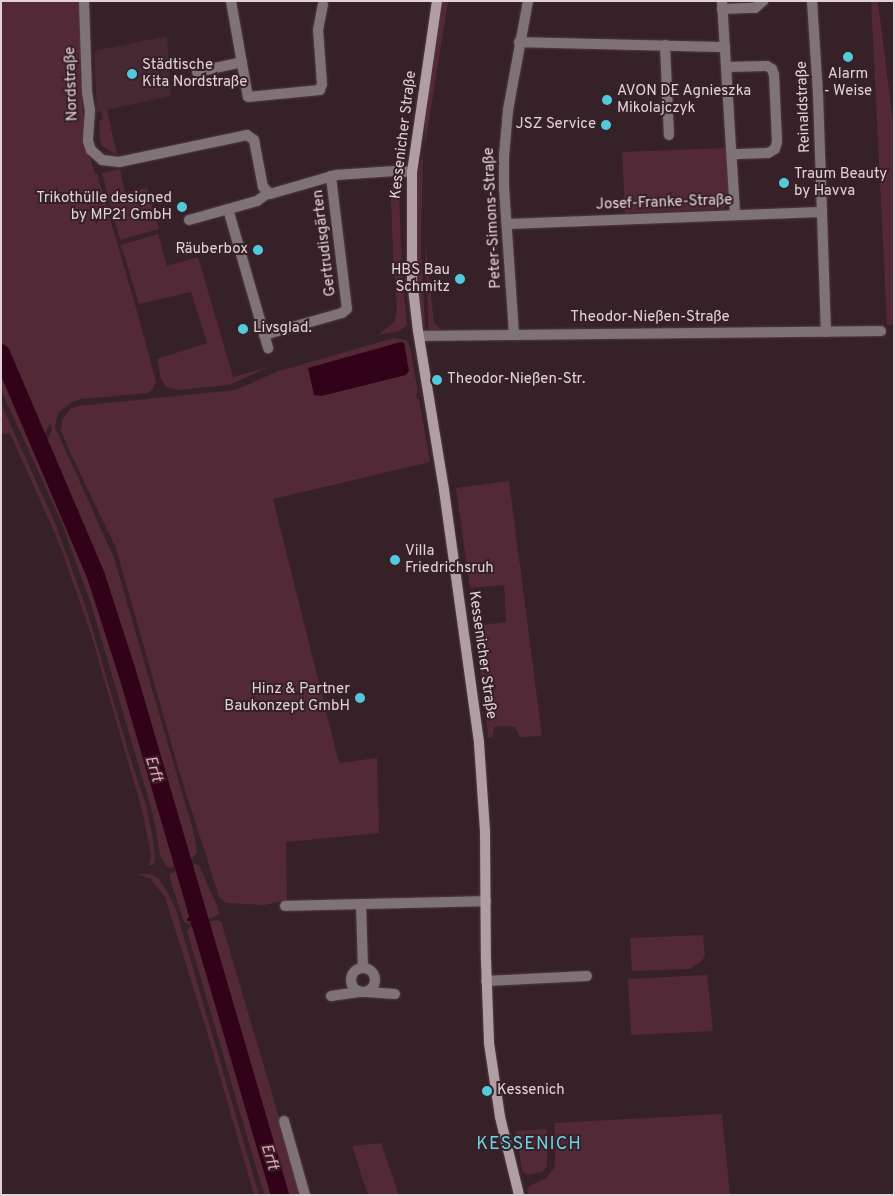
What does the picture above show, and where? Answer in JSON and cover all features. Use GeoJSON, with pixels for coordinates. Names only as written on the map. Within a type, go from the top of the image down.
{"type":"FeatureCollection","features":[{"type":"Feature","properties":{"kind":"main road","name":"Kessenicher Straße"},"geometry":{"type":"LineString","coordinates":[[437,1],[412,172],[411,263],[419,336],[441,466],[476,718],[485,814],[486,981],[489,1043],[496,1098],[519,1195]]}},
{"type":"Feature","properties":{"kind":"street","name":"Nordstraße"},"geometry":{"type":"LineString","coordinates":[[84,1],[86,92],[90,110],[88,141],[91,150],[102,160],[119,162],[250,135],[256,144],[262,183],[268,193]]}},
{"type":"Feature","properties":{"kind":"street"},"geometry":{"type":"LineString","coordinates":[[231,1],[248,97],[320,90],[322,84],[318,30],[323,4]]}},
{"type":"Feature","properties":{"kind":"street","name":"Peter-Simons-Straße"},"geometry":{"type":"LineString","coordinates":[[514,334],[504,172],[505,137],[519,42],[528,1]]}},
{"type":"Feature","properties":{"kind":"street"},"geometry":{"type":"LineString","coordinates":[[735,215],[722,5],[755,8],[763,1]]}},
{"type":"Feature","properties":{"kind":"street","name":"Reinaldstraße"},"geometry":{"type":"LineString","coordinates":[[812,1],[818,83],[826,332]]}},
{"type":"Feature","properties":{"kind":"street"},"geometry":{"type":"LineString","coordinates":[[519,42],[725,47]]}},
{"type":"Feature","properties":{"kind":"street"},"geometry":{"type":"LineString","coordinates":[[665,45],[669,135]]}},
{"type":"Feature","properties":{"kind":"street"},"geometry":{"type":"LineString","coordinates":[[197,72],[242,62]]}},
{"type":"Feature","properties":{"kind":"street"},"geometry":{"type":"LineString","coordinates":[[727,67],[767,66],[772,69],[774,75],[777,142],[775,149],[768,153],[732,154]]}},
{"type":"Feature","properties":{"kind":"street"},"geometry":{"type":"LineString","coordinates":[[189,220],[257,201],[268,193],[280,192],[331,176],[395,171],[412,172]]}},
{"type":"Feature","properties":{"kind":"street","name":"Gertrudisgärten"},"geometry":{"type":"LineString","coordinates":[[264,335],[342,313],[347,309],[331,176]]}},
{"type":"Feature","properties":{"kind":"street"},"geometry":{"type":"LineString","coordinates":[[228,209],[268,348]]}},
{"type":"Feature","properties":{"kind":"street","name":"Josef-Franke-Straße"},"geometry":{"type":"LineString","coordinates":[[507,224],[822,212]]}},
{"type":"Feature","properties":{"kind":"street","name":"Theodor-Nießen-Straße"},"geometry":{"type":"LineString","coordinates":[[419,336],[882,331]]}},
{"type":"Feature","properties":{"kind":"street"},"geometry":{"type":"LineString","coordinates":[[285,906],[486,901]]}},
{"type":"Feature","properties":{"kind":"street"},"geometry":{"type":"LineString","coordinates":[[361,904],[363,968]]}},
{"type":"Feature","properties":{"kind":"street"},"geometry":{"type":"LineString","coordinates":[[363,968],[369,970],[373,975],[373,988],[364,992],[355,989],[353,977],[355,971],[363,968]]}},
{"type":"Feature","properties":{"kind":"street"},"geometry":{"type":"LineString","coordinates":[[486,981],[587,976]]}},
{"type":"Feature","properties":{"kind":"street"},"geometry":{"type":"LineString","coordinates":[[331,996],[364,992],[395,994]]}},
{"type":"Feature","properties":{"kind":"street"},"geometry":{"type":"LineString","coordinates":[[284,1121],[305,1195]]}},
{"type":"Feature","properties":{"kind":"shaded area"},"geometry":{"type":"Polygon","coordinates":[[[1,1],[79,1],[82,53],[80,72],[85,141],[95,174],[97,174],[156,382],[148,393],[81,399],[72,402],[58,413],[55,427],[114,558],[193,830],[197,852],[192,859],[184,856],[153,743],[105,587],[91,549],[46,444],[52,430],[50,424],[43,437],[1,341],[1,1]]]}},
{"type":"Feature","properties":{"kind":"shaded area"},"geometry":{"type":"Polygon","coordinates":[[[443,1],[448,1],[425,146],[425,120],[443,1]]]}},
{"type":"Feature","properties":{"kind":"shaded area"},"geometry":{"type":"Polygon","coordinates":[[[871,1],[878,1],[894,129],[894,324],[887,325],[871,1]]]}},
{"type":"Feature","properties":{"kind":"shaded area","name":"Städtische Kita Nordstraße"},"geometry":{"type":"Polygon","coordinates":[[[167,36],[171,96],[97,112],[94,51],[167,36]]]}},
{"type":"Feature","properties":{"kind":"shaded area"},"geometry":{"type":"Polygon","coordinates":[[[107,110],[117,155],[102,146],[100,139],[99,121],[103,119],[101,111],[107,110]]]}},
{"type":"Feature","properties":{"kind":"shaded area"},"geometry":{"type":"Polygon","coordinates":[[[402,125],[409,125],[403,158],[397,163],[402,125]]]}},
{"type":"Feature","properties":{"kind":"shaded area"},"geometry":{"type":"Polygon","coordinates":[[[726,148],[729,203],[723,209],[625,213],[622,152],[726,148]]]}},
{"type":"Feature","properties":{"kind":"shaded area"},"geometry":{"type":"Polygon","coordinates":[[[423,152],[421,249],[425,327],[421,319],[417,280],[415,215],[423,152]]]}},
{"type":"Feature","properties":{"kind":"shaded area"},"geometry":{"type":"Polygon","coordinates":[[[120,169],[125,193],[147,188],[159,229],[120,240],[102,173],[120,169]]]}},
{"type":"Feature","properties":{"kind":"shaded area"},"geometry":{"type":"Polygon","coordinates":[[[393,179],[397,182],[399,189],[402,275],[407,325],[399,331],[378,335],[394,322],[397,310],[391,196],[393,179]]]}},
{"type":"Feature","properties":{"kind":"shaded area"},"geometry":{"type":"Polygon","coordinates":[[[158,234],[167,266],[198,257],[233,377],[269,367],[229,385],[177,390],[166,387],[161,379],[157,359],[207,343],[191,292],[139,304],[121,245],[158,234]]]}},
{"type":"Feature","properties":{"kind":"shaded area"},"geometry":{"type":"Polygon","coordinates":[[[425,240],[434,323],[441,329],[429,330],[425,240]]]}},
{"type":"Feature","properties":{"kind":"shaded area"},"geometry":{"type":"Polygon","coordinates":[[[394,338],[406,340],[410,347],[418,393],[416,394],[417,399],[419,399],[430,462],[273,499],[339,763],[377,758],[379,833],[286,842],[287,900],[264,905],[226,903],[219,897],[179,771],[116,548],[61,431],[62,420],[70,409],[77,406],[235,390],[279,371],[394,338]]]}},
{"type":"Feature","properties":{"kind":"shaded area"},"geometry":{"type":"Polygon","coordinates":[[[401,342],[404,343],[409,371],[406,375],[321,396],[314,395],[308,368],[401,342]]]}},
{"type":"Feature","properties":{"kind":"shaded area"},"geometry":{"type":"Polygon","coordinates":[[[1,363],[76,534],[98,594],[177,862],[171,868],[167,867],[160,855],[153,814],[91,604],[61,521],[1,390],[1,363]]]}},
{"type":"Feature","properties":{"kind":"shaded area"},"geometry":{"type":"Polygon","coordinates":[[[1,404],[55,523],[86,608],[146,805],[153,839],[155,860],[153,865],[149,865],[151,854],[142,810],[91,634],[60,545],[10,433],[1,434],[1,404]]]}},
{"type":"Feature","properties":{"kind":"shaded area"},"geometry":{"type":"Polygon","coordinates":[[[509,481],[542,736],[520,737],[515,727],[506,726],[494,727],[492,738],[488,737],[480,665],[473,626],[506,622],[504,585],[470,588],[456,488],[509,481]]]}},
{"type":"Feature","properties":{"kind":"shaded area"},"geometry":{"type":"Polygon","coordinates":[[[195,864],[199,865],[218,908],[219,914],[211,918],[204,919],[190,879],[188,868],[195,864]]]}},
{"type":"Feature","properties":{"kind":"shaded area"},"geometry":{"type":"Polygon","coordinates":[[[179,871],[194,917],[188,917],[189,921],[195,922],[189,924],[184,922],[170,879],[170,874],[179,871]]]}},
{"type":"Feature","properties":{"kind":"shaded area"},"geometry":{"type":"Polygon","coordinates":[[[137,874],[150,874],[158,878],[176,910],[259,1195],[254,1195],[208,1035],[165,897],[151,879],[137,874]]]}},
{"type":"Feature","properties":{"kind":"shaded area"},"geometry":{"type":"Polygon","coordinates":[[[216,920],[221,921],[302,1195],[284,1195],[205,923],[216,920]]]}},
{"type":"Feature","properties":{"kind":"shaded area"},"geometry":{"type":"Polygon","coordinates":[[[196,925],[276,1195],[265,1195],[261,1184],[187,931],[196,925]]]}},
{"type":"Feature","properties":{"kind":"shaded area"},"geometry":{"type":"Polygon","coordinates":[[[703,935],[705,956],[702,961],[690,969],[632,971],[630,938],[703,935]]]}},
{"type":"Feature","properties":{"kind":"shaded area"},"geometry":{"type":"Polygon","coordinates":[[[707,975],[713,1031],[631,1035],[628,979],[707,975]]]}},
{"type":"Feature","properties":{"kind":"shaded area"},"geometry":{"type":"Polygon","coordinates":[[[722,1114],[730,1195],[528,1195],[527,1190],[529,1186],[546,1178],[554,1168],[556,1147],[554,1123],[722,1114]]]}},
{"type":"Feature","properties":{"kind":"shaded area"},"geometry":{"type":"Polygon","coordinates":[[[547,1129],[547,1166],[542,1172],[528,1175],[522,1171],[516,1131],[547,1129]]]}},
{"type":"Feature","properties":{"kind":"shaded area"},"geometry":{"type":"Polygon","coordinates":[[[381,1143],[399,1195],[368,1195],[352,1146],[381,1143]]]}},
{"type":"Feature","properties":{"kind":"waterway","name":"Erft"},"geometry":{"type":"LineString","coordinates":[[1,353],[96,576],[127,672],[280,1195]]}},
{"type":"Feature","properties":{"kind":"waterway"},"geometry":{"type":"LineString","coordinates":[[188,919],[199,919]]}},
{"type":"Feature","properties":{"kind":"place","name":"Alarm - Weise"},"geometry":{"type":"Point","coordinates":[848,57]}},
{"type":"Feature","properties":{"kind":"place","name":"Städtische Kita Nordstraße"},"geometry":{"type":"Point","coordinates":[132,74]}},
{"type":"Feature","properties":{"kind":"place","name":"AVON DE Agnieszka Mikolajczyk"},"geometry":{"type":"Point","coordinates":[607,100]}},
{"type":"Feature","properties":{"kind":"place","name":"JSZ Service"},"geometry":{"type":"Point","coordinates":[606,125]}},
{"type":"Feature","properties":{"kind":"place","name":"Traum Beauty by Havva"},"geometry":{"type":"Point","coordinates":[784,183]}},
{"type":"Feature","properties":{"kind":"place","name":"Trikothülle designed by MP21 GmbH"},"geometry":{"type":"Point","coordinates":[182,207]}},
{"type":"Feature","properties":{"kind":"place","name":"Räuberbox"},"geometry":{"type":"Point","coordinates":[258,250]}},
{"type":"Feature","properties":{"kind":"place","name":"HBS Bau Schmitz"},"geometry":{"type":"Point","coordinates":[460,279]}},
{"type":"Feature","properties":{"kind":"place","name":"Livsglad."},"geometry":{"type":"Point","coordinates":[243,329]}},
{"type":"Feature","properties":{"kind":"place","name":"Theodor-Nießen-Str."},"geometry":{"type":"Point","coordinates":[437,380]}},
{"type":"Feature","properties":{"kind":"place","name":"Villa Friedrichsruh"},"geometry":{"type":"Point","coordinates":[395,560]}},
{"type":"Feature","properties":{"kind":"place","name":"Hinz & Partner Baukonzept GmbH"},"geometry":{"type":"Point","coordinates":[360,698]}},
{"type":"Feature","properties":{"kind":"place","name":"Kessenich"},"geometry":{"type":"Point","coordinates":[487,1091]}},
{"type":"Feature","properties":{"kind":"district","name":"KESSENICH"},"geometry":{"type":"Point","coordinates":[529,1145]}}]}
